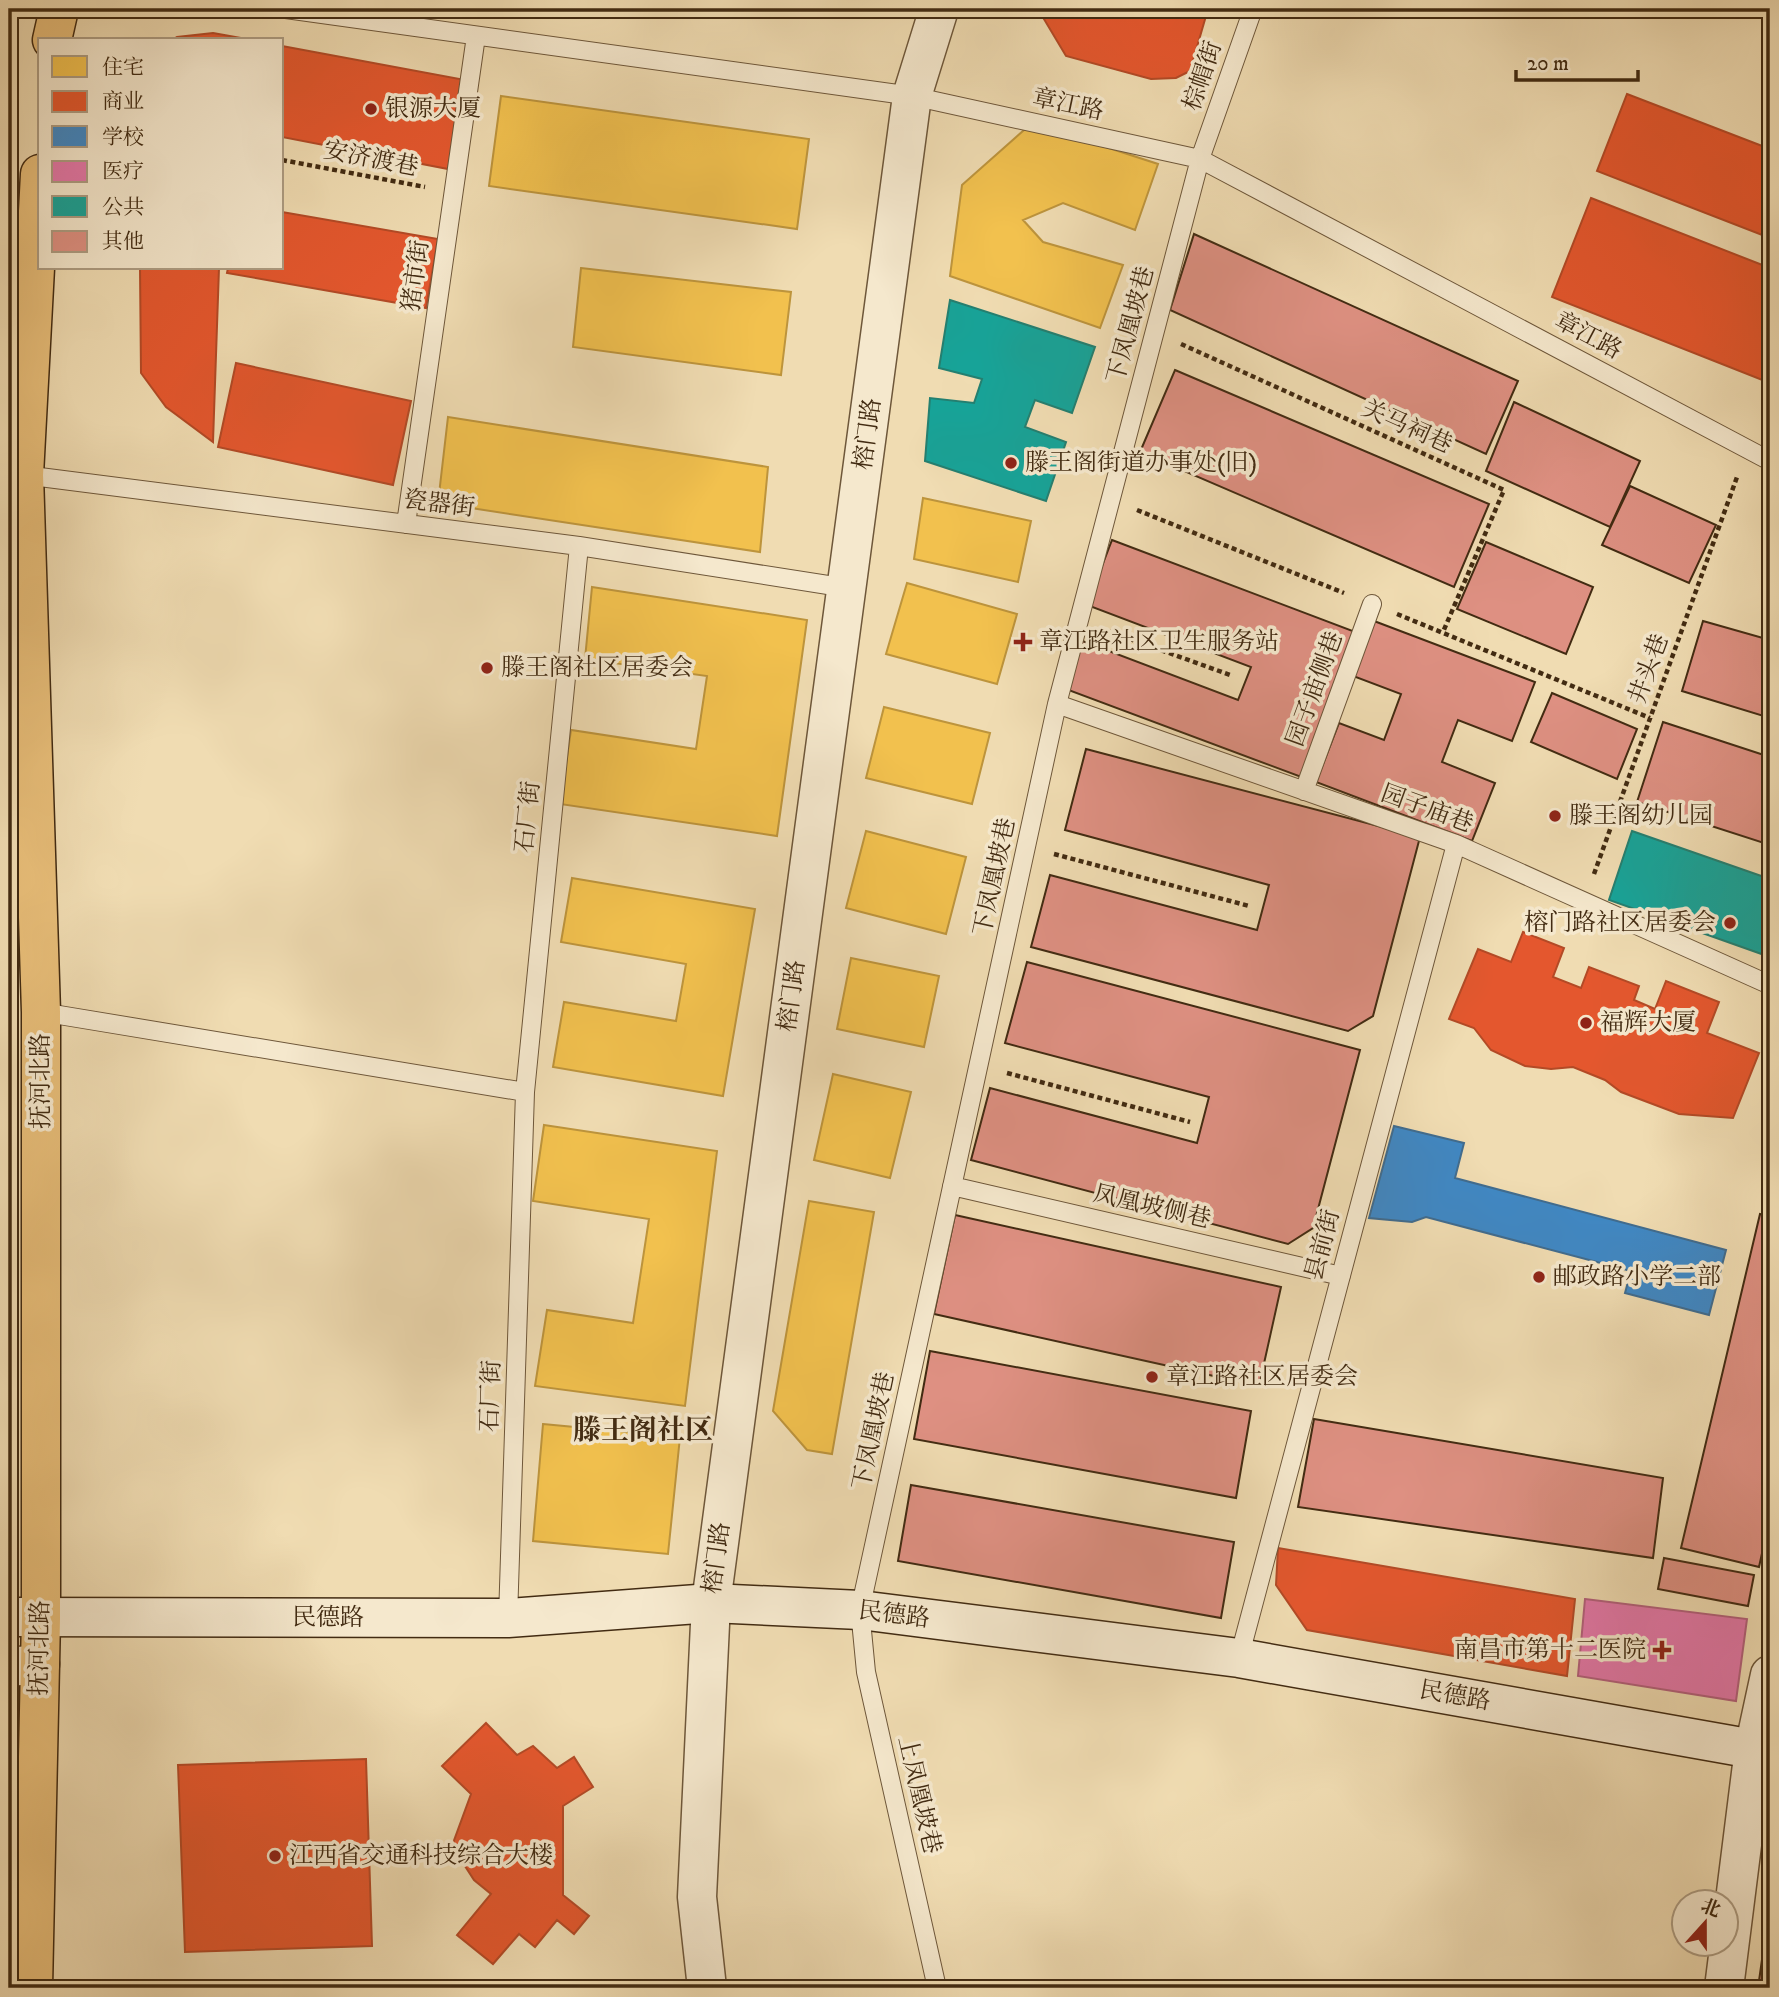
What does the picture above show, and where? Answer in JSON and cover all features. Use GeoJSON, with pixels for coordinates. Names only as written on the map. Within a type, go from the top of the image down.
{"type":"FeatureCollection","features":[{"type":"Feature","properties":{"kind":"main road"},"geometry":{"type":"LineString","coordinates":[[52,38],[59,9]]}},
{"type":"Feature","properties":{"kind":"main road","name":"抚河北路"},"geometry":{"type":"LineString","coordinates":[[33,1988],[24,1665],[41,1012],[24,475],[38,212]]}},
{"type":"Feature","properties":{"kind":"street","name":"榕门路"},"geometry":{"type":"LineString","coordinates":[[707,1988],[698,1898],[711,1603],[912,96],[939,9]]}},
{"type":"Feature","properties":{"kind":"street","name":"民德路"},"geometry":{"type":"LineString","coordinates":[[25,1618],[508,1618],[711,1603],[860,1610],[1239,1658],[1762,1750]]}},
{"type":"Feature","properties":{"kind":"street"},"geometry":{"type":"LineString","coordinates":[[1724,1988],[1762,1750],[1770,1675]]}},
{"type":"Feature","properties":{"kind":"lane","name":"章江路"},"geometry":{"type":"LineString","coordinates":[[286,9],[912,96],[1200,159],[1770,461]]}},
{"type":"Feature","properties":{"kind":"lane","name":"棕帽街"},"geometry":{"type":"LineString","coordinates":[[1200,159],[1252,9]]}},
{"type":"Feature","properties":{"kind":"lane","name":"猪市街"},"geometry":{"type":"LineString","coordinates":[[406,524],[476,36]]}},
{"type":"Feature","properties":{"kind":"lane","name":"下凤凰坡巷"},"geometry":{"type":"LineString","coordinates":[[860,1610],[1057,704],[1200,159]]}},
{"type":"Feature","properties":{"kind":"lane","name":"瓷器街"},"geometry":{"type":"LineString","coordinates":[[24,475],[579,546],[847,588]]}},
{"type":"Feature","properties":{"kind":"lane","name":"石厂街"},"geometry":{"type":"LineString","coordinates":[[508,1618],[525,1092],[579,546]]}},
{"type":"Feature","properties":{"kind":"lane","name":"园子庙侧巷"},"geometry":{"type":"LineString","coordinates":[[1304,791],[1372,604]]}},
{"type":"Feature","properties":{"kind":"lane","name":"园子庙巷"},"geometry":{"type":"LineString","coordinates":[[1057,704],[1456,844],[1770,985]]}},
{"type":"Feature","properties":{"kind":"lane","name":"县前街"},"geometry":{"type":"LineString","coordinates":[[1239,1658],[1456,844]]}},
{"type":"Feature","properties":{"kind":"lane"},"geometry":{"type":"LineString","coordinates":[[41,1012],[525,1092]]}},
{"type":"Feature","properties":{"kind":"lane","name":"凤凰坡侧巷"},"geometry":{"type":"LineString","coordinates":[[952,1186],[1340,1276]]}},
{"type":"Feature","properties":{"kind":"lane","name":"上凤凰坡巷"},"geometry":{"type":"LineString","coordinates":[[860,1610],[866,1672],[937,1988]]}},
{"type":"Feature","properties":{"kind":"path","name":"安济渡巷"},"geometry":{"type":"LineString","coordinates":[[284,160],[453,192]]}},
{"type":"Feature","properties":{"kind":"path","name":"关马祠巷"},"geometry":{"type":"LineString","coordinates":[[1155,332],[1504,490],[1442,633]]}},
{"type":"Feature","properties":{"kind":"path","name":"井头巷"},"geometry":{"type":"LineString","coordinates":[[1585,901],[1747,448]]}},
{"type":"Feature","properties":{"kind":"path"},"geometry":{"type":"LineString","coordinates":[[1079,621],[1233,676]]}},
{"type":"Feature","properties":{"kind":"path"},"geometry":{"type":"LineString","coordinates":[[1026,846],[1249,906]]}},
{"type":"Feature","properties":{"kind":"path"},"geometry":{"type":"LineString","coordinates":[[979,1066],[1190,1122]]}},
{"type":"Feature","properties":{"kind":"building: 住宅"},"geometry":{"type":"Polygon","coordinates":[[[501,96],[809,139],[797,229],[489,186],[501,96]]]}},
{"type":"Feature","properties":{"kind":"building: 住宅"},"geometry":{"type":"Polygon","coordinates":[[[1032,123],[1158,164],[1135,230],[1063,203],[1023,220],[1043,242],[1123,265],[1100,328],[950,276],[962,185],[1032,123]]]}},
{"type":"Feature","properties":{"kind":"building: 住宅"},"geometry":{"type":"Polygon","coordinates":[[[581,268],[791,292],[781,375],[573,347],[581,268]]]}},
{"type":"Feature","properties":{"kind":"building: 住宅"},"geometry":{"type":"Polygon","coordinates":[[[448,417],[768,467],[760,552],[438,503],[448,417]]]}},
{"type":"Feature","properties":{"kind":"building: 住宅"},"geometry":{"type":"Polygon","coordinates":[[[923,498],[1031,521],[1018,582],[914,559],[923,498]]]}},
{"type":"Feature","properties":{"kind":"building: 住宅"},"geometry":{"type":"Polygon","coordinates":[[[907,583],[1017,614],[997,684],[886,654],[907,583]]]}},
{"type":"Feature","properties":{"kind":"building: 住宅"},"geometry":{"type":"Polygon","coordinates":[[[592,587],[807,620],[777,836],[560,804],[571,730],[696,749],[707,676],[585,659],[592,587]]]}},
{"type":"Feature","properties":{"kind":"building: 住宅"},"geometry":{"type":"Polygon","coordinates":[[[884,707],[990,733],[972,804],[866,778],[884,707]]]}},
{"type":"Feature","properties":{"kind":"building: 住宅"},"geometry":{"type":"Polygon","coordinates":[[[866,831],[966,857],[946,934],[846,908],[866,831]]]}},
{"type":"Feature","properties":{"kind":"building: 住宅"},"geometry":{"type":"Polygon","coordinates":[[[572,878],[755,909],[723,1096],[553,1067],[564,1002],[676,1021],[686,964],[561,942],[572,878]]]}},
{"type":"Feature","properties":{"kind":"building: 住宅"},"geometry":{"type":"Polygon","coordinates":[[[851,958],[939,976],[924,1047],[837,1029],[851,958]]]}},
{"type":"Feature","properties":{"kind":"building: 住宅"},"geometry":{"type":"Polygon","coordinates":[[[833,1074],[911,1092],[890,1178],[814,1160],[833,1074]]]}},
{"type":"Feature","properties":{"kind":"building: 住宅"},"geometry":{"type":"Polygon","coordinates":[[[544,1125],[717,1151],[685,1406],[535,1386],[547,1310],[633,1323],[649,1219],[533,1201],[544,1125]]]}},
{"type":"Feature","properties":{"kind":"building: 住宅"},"geometry":{"type":"Polygon","coordinates":[[[809,1201],[874,1212],[832,1454],[807,1450],[773,1411],[809,1201]]]}},
{"type":"Feature","properties":{"kind":"building: 住宅"},"geometry":{"type":"Polygon","coordinates":[[[543,1424],[680,1437],[668,1554],[533,1541],[543,1424]]]}},
{"type":"Feature","properties":{"kind":"building: 商业"},"geometry":{"type":"Polygon","coordinates":[[[1038,9],[1208,9],[1190,71],[1176,78],[1151,79],[1066,56],[1038,9]]]}},
{"type":"Feature","properties":{"kind":"building: 商业"},"geometry":{"type":"Polygon","coordinates":[[[213,33],[241,38],[175,38],[213,33]]]}},
{"type":"Feature","properties":{"kind":"building: 商业","name":"银源大厦"},"geometry":{"type":"Polygon","coordinates":[[[284,46],[465,80],[448,169],[284,137],[284,46]]]}},
{"type":"Feature","properties":{"kind":"building: 商业"},"geometry":{"type":"Polygon","coordinates":[[[1627,94],[1770,149],[1770,238],[1597,171],[1627,94]]]}},
{"type":"Feature","properties":{"kind":"building: 商业"},"geometry":{"type":"Polygon","coordinates":[[[1591,198],[1770,268],[1770,383],[1552,297],[1591,198]]]}},
{"type":"Feature","properties":{"kind":"building: 商业"},"geometry":{"type":"Polygon","coordinates":[[[284,212],[438,239],[426,308],[227,273],[228,270],[284,270],[284,212]]]}},
{"type":"Feature","properties":{"kind":"building: 商业"},"geometry":{"type":"Polygon","coordinates":[[[140,270],[219,270],[213,442],[166,407],[141,373],[140,270]]]}},
{"type":"Feature","properties":{"kind":"building: 商业"},"geometry":{"type":"Polygon","coordinates":[[[236,363],[411,401],[393,485],[218,447],[236,363]]]}},
{"type":"Feature","properties":{"kind":"building: 商业","name":"福辉大厦"},"geometry":{"type":"Polygon","coordinates":[[[1523,932],[1564,948],[1553,977],[1581,988],[1589,967],[1639,986],[1634,1000],[1655,1009],[1666,981],[1719,1002],[1707,1033],[1759,1053],[1733,1118],[1679,1114],[1621,1092],[1605,1080],[1573,1067],[1551,1069],[1525,1066],[1491,1050],[1474,1028],[1449,1019],[1478,949],[1511,962],[1523,932]]]}},
{"type":"Feature","properties":{"kind":"building: 商业"},"geometry":{"type":"Polygon","coordinates":[[[1278,1548],[1575,1599],[1567,1676],[1307,1630],[1276,1585],[1278,1548]]]}},
{"type":"Feature","properties":{"kind":"building: 商业"},"geometry":{"type":"Polygon","coordinates":[[[486,1723],[517,1755],[533,1746],[557,1768],[574,1757],[593,1787],[563,1806],[563,1895],[589,1916],[574,1934],[557,1920],[535,1947],[519,1934],[493,1964],[457,1935],[491,1894],[474,1880],[452,1846],[471,1794],[442,1766],[486,1723]]]}},
{"type":"Feature","properties":{"kind":"building: 商业","name":"江西省交通科技综合大楼"},"geometry":{"type":"Polygon","coordinates":[[[366,1759],[372,1946],[185,1952],[178,1765],[366,1759]]]}},
{"type":"Feature","properties":{"kind":"building: 学校"},"geometry":{"type":"Polygon","coordinates":[[[1394,1126],[1464,1143],[1455,1178],[1726,1250],[1709,1315],[1625,1293],[1631,1271],[1426,1217],[1412,1222],[1369,1218],[1394,1126]]]}},
{"type":"Feature","properties":{"kind":"building: 医疗","name":"南昌市第十二医院"},"geometry":{"type":"Polygon","coordinates":[[[1585,1599],[1747,1619],[1736,1701],[1578,1676],[1585,1599]]]}},
{"type":"Feature","properties":{"kind":"building: 公共"},"geometry":{"type":"Polygon","coordinates":[[[950,300],[1095,347],[1072,413],[1035,400],[1025,427],[1066,442],[1046,501],[925,461],[930,398],[974,403],[982,379],[939,368],[950,300]]]}},
{"type":"Feature","properties":{"kind":"building: 公共"},"geometry":{"type":"Polygon","coordinates":[[[1632,831],[1770,879],[1770,957],[1609,900],[1632,831]]]}},
{"type":"Feature","properties":{"kind":"building: 其他"},"geometry":{"type":"Polygon","coordinates":[[[1194,234],[1518,381],[1486,454],[1170,310],[1194,234]]]}},
{"type":"Feature","properties":{"kind":"building: 其他"},"geometry":{"type":"Polygon","coordinates":[[[1175,370],[1489,504],[1454,587],[1140,452],[1175,370]]]}},
{"type":"Feature","properties":{"kind":"building: 其他"},"geometry":{"type":"Polygon","coordinates":[[[1514,402],[1640,461],[1610,527],[1486,471],[1514,402]]]}},
{"type":"Feature","properties":{"kind":"building: 其他"},"geometry":{"type":"Polygon","coordinates":[[[1630,486],[1716,525],[1689,583],[1602,545],[1630,486]]]}},
{"type":"Feature","properties":{"kind":"building: 其他"},"geometry":{"type":"Polygon","coordinates":[[[1112,540],[1358,633],[1304,778],[1063,688],[1080,640],[1238,700],[1251,667],[1087,605],[1112,540]]]}},
{"type":"Feature","properties":{"kind":"building: 其他"},"geometry":{"type":"Polygon","coordinates":[[[1486,542],[1593,587],[1566,654],[1457,609],[1486,542]]]}},
{"type":"Feature","properties":{"kind":"building: 其他"},"geometry":{"type":"Polygon","coordinates":[[[1374,621],[1535,682],[1512,741],[1458,720],[1442,762],[1495,783],[1472,841],[1316,782],[1339,723],[1384,740],[1401,694],[1353,676],[1374,621]]]}},
{"type":"Feature","properties":{"kind":"building: 其他"},"geometry":{"type":"Polygon","coordinates":[[[1703,621],[1770,640],[1770,718],[1682,691],[1703,621]]]}},
{"type":"Feature","properties":{"kind":"building: 其他"},"geometry":{"type":"Polygon","coordinates":[[[1552,693],[1637,729],[1617,779],[1531,742],[1552,693]]]}},
{"type":"Feature","properties":{"kind":"building: 其他"},"geometry":{"type":"Polygon","coordinates":[[[1663,722],[1770,757],[1770,845],[1637,802],[1663,722]]]}},
{"type":"Feature","properties":{"kind":"building: 其他"},"geometry":{"type":"Polygon","coordinates":[[[1086,749],[1420,837],[1373,1016],[1348,1031],[1031,947],[1050,875],[1257,930],[1269,885],[1065,830],[1086,749]]]}},
{"type":"Feature","properties":{"kind":"building: 其他"},"geometry":{"type":"Polygon","coordinates":[[[1027,962],[1360,1050],[1313,1228],[1288,1244],[971,1160],[990,1088],[1197,1143],[1209,1097],[1005,1043],[1027,962]]]}},
{"type":"Feature","properties":{"kind":"building: 其他"},"geometry":{"type":"Polygon","coordinates":[[[1760,1214],[1770,1216],[1770,1517],[1759,1567],[1681,1548],[1760,1214]]]}},
{"type":"Feature","properties":{"kind":"building: 其他"},"geometry":{"type":"Polygon","coordinates":[[[955,1215],[1281,1287],[1259,1386],[934,1314],[955,1215]]]}},
{"type":"Feature","properties":{"kind":"building: 其他"},"geometry":{"type":"Polygon","coordinates":[[[930,1351],[1251,1411],[1236,1498],[914,1439],[930,1351]]]}},
{"type":"Feature","properties":{"kind":"building: 其他"},"geometry":{"type":"Polygon","coordinates":[[[1314,1419],[1663,1478],[1653,1558],[1298,1507],[1314,1419]]]}},
{"type":"Feature","properties":{"kind":"building: 其他"},"geometry":{"type":"Polygon","coordinates":[[[911,1485],[1234,1542],[1221,1618],[898,1561],[911,1485]]]}},
{"type":"Feature","properties":{"kind":"building: 其他"},"geometry":{"type":"Polygon","coordinates":[[[1664,1558],[1754,1575],[1748,1606],[1658,1589],[1664,1558]]]}},
{"type":"Feature","properties":{"kind":"building: 其他"},"geometry":{"type":"Polygon","coordinates":[[[1770,1903],[1770,1988],[1758,1988],[1770,1903]]]}},
{"type":"Feature","properties":{"kind":"place","name":"银源大厦"},"geometry":{"type":"Point","coordinates":[371,109]}},
{"type":"Feature","properties":{"kind":"place","name":"滕王阁街道办事处(旧)"},"geometry":{"type":"Point","coordinates":[1011,463]}},
{"type":"Feature","properties":{"kind":"place","name":"章江路社区卫生服务站"},"geometry":{"type":"Point","coordinates":[1023,642]}},
{"type":"Feature","properties":{"kind":"place","name":"滕王阁社区居委会"},"geometry":{"type":"Point","coordinates":[487,668]}},
{"type":"Feature","properties":{"kind":"place","name":"滕王阁幼儿园"},"geometry":{"type":"Point","coordinates":[1555,816]}},
{"type":"Feature","properties":{"kind":"place","name":"榕门路社区居委会"},"geometry":{"type":"Point","coordinates":[1730,923]}},
{"type":"Feature","properties":{"kind":"place","name":"福辉大厦"},"geometry":{"type":"Point","coordinates":[1586,1023]}},
{"type":"Feature","properties":{"kind":"place","name":"邮政路小学二部"},"geometry":{"type":"Point","coordinates":[1539,1277]}},
{"type":"Feature","properties":{"kind":"place","name":"章江路社区居委会"},"geometry":{"type":"Point","coordinates":[1152,1377]}},
{"type":"Feature","properties":{"kind":"place","name":"南昌市第十二医院"},"geometry":{"type":"Point","coordinates":[1662,1650]}},
{"type":"Feature","properties":{"kind":"place","name":"江西省交通科技综合大楼"},"geometry":{"type":"Point","coordinates":[275,1856]}},
{"type":"Feature","properties":{"kind":"district","name":"滕王阁社区"},"geometry":{"type":"Point","coordinates":[643,1430]}}]}
